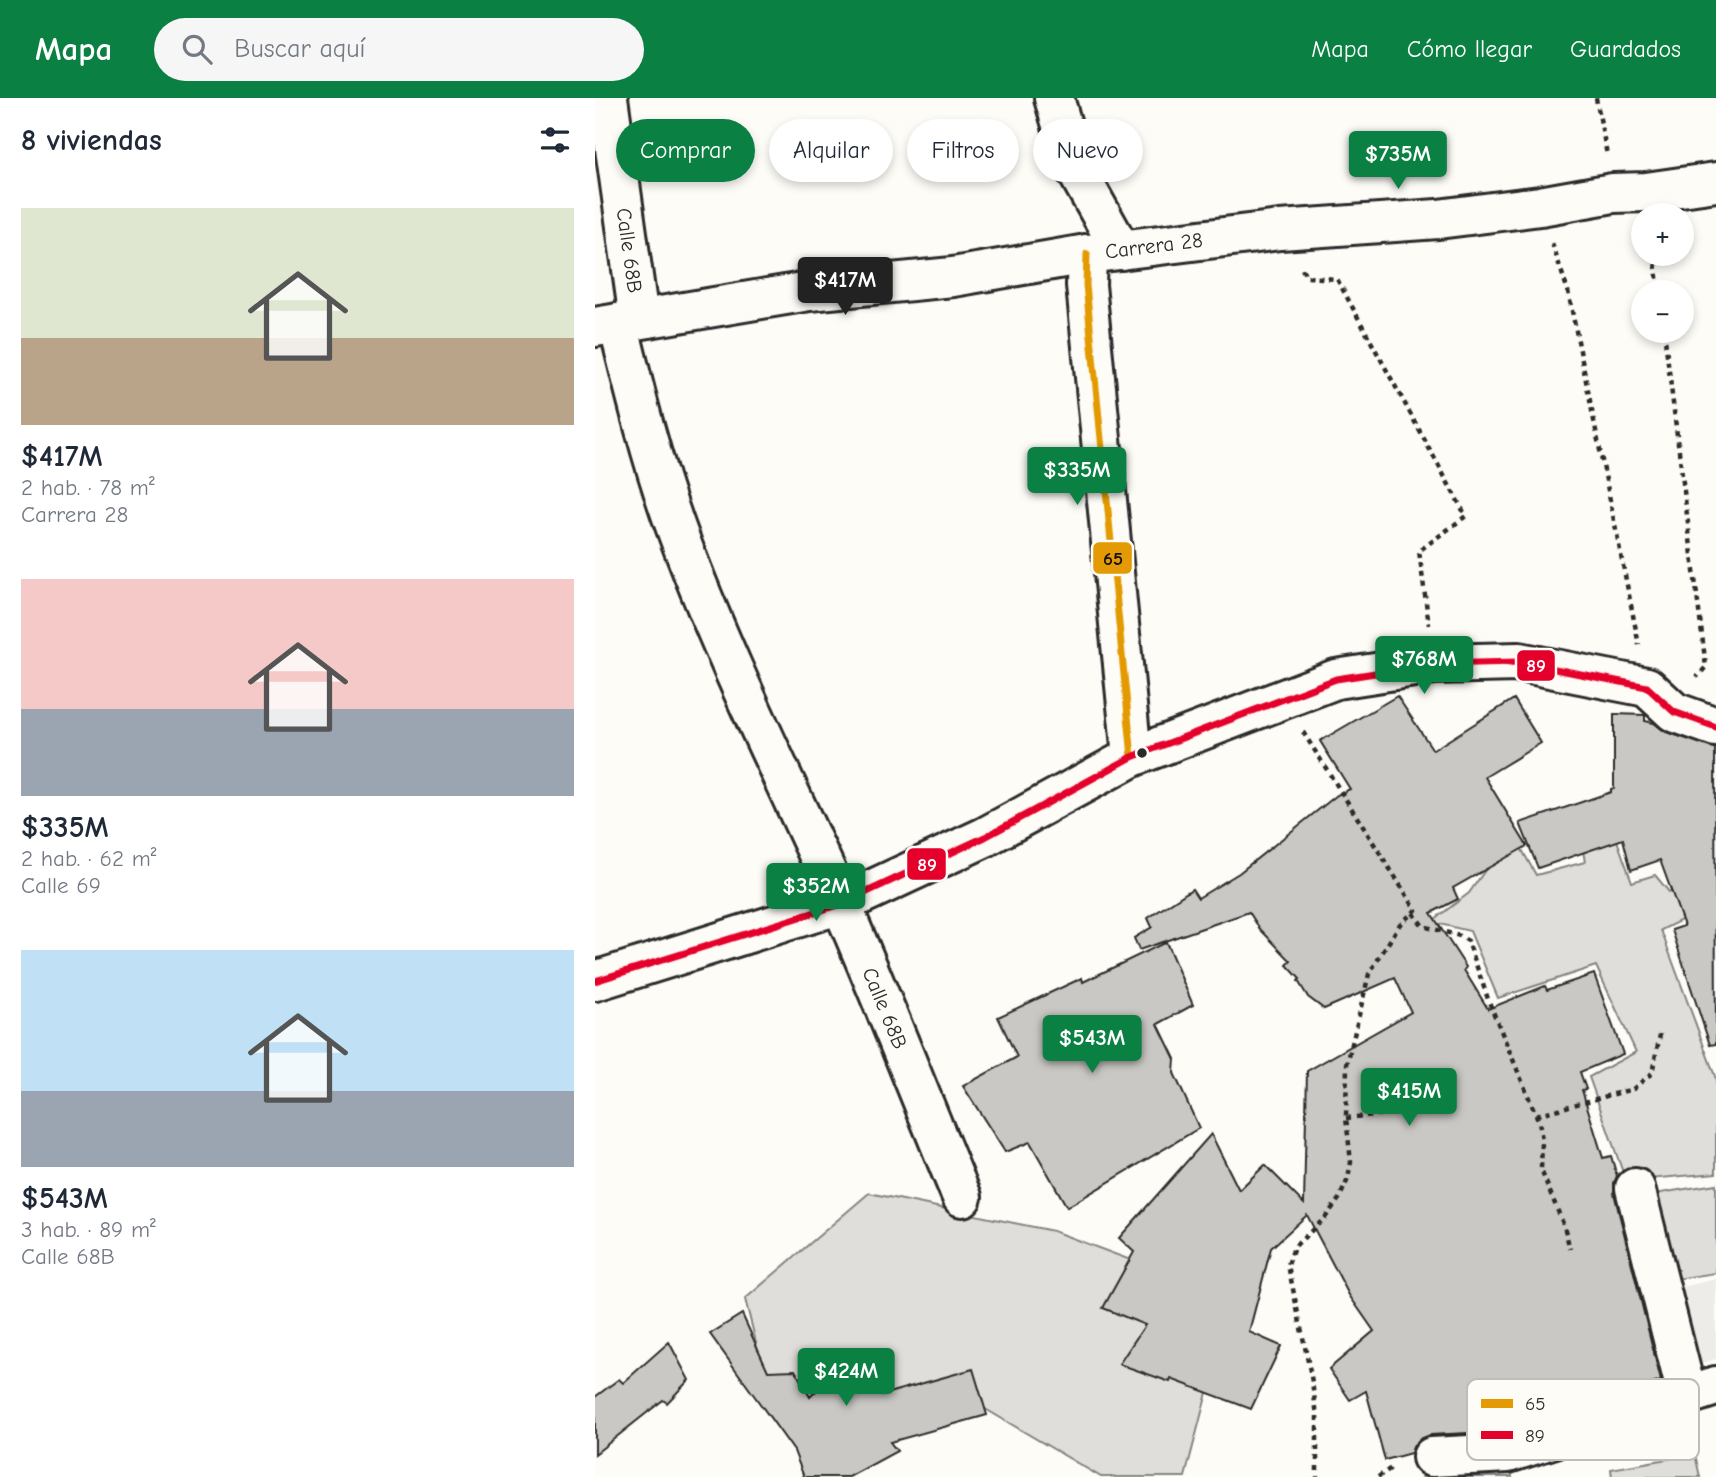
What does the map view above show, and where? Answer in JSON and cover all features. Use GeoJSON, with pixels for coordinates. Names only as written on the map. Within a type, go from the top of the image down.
{"type":"FeatureCollection","features":[{"type":"Feature","properties":{"kind":"street","name":"Calle 68B"},"geometry":{"type":"LineString","coordinates":[[608,98],[617,323],[644,427],[676,530],[757,727],[841,904],[962,1197]]}},
{"type":"Feature","properties":{"kind":"street"},"geometry":{"type":"LineString","coordinates":[[1054,98],[1104,252],[1086,285],[1132,757]]}},
{"type":"Feature","properties":{"kind":"street","name":"Carrera 28"},"geometry":{"type":"LineString","coordinates":[[617,323],[809,291],[953,277],[1104,252],[1280,230],[1438,219],[1540,206],[1613,193],[1646,192],[1716,182]]}},
{"type":"Feature","properties":{"kind":"street"},"geometry":{"type":"LineString","coordinates":[[595,981],[841,904],[985,836],[1132,757],[1336,679],[1434,664],[1519,662],[1661,699],[1716,727]]}},
{"type":"Feature","properties":{"kind":"street"},"geometry":{"type":"LineString","coordinates":[[1635,1188],[1698,1379]]}},
{"type":"Feature","properties":{"kind":"street"},"geometry":{"type":"LineString","coordinates":[[1432,1457],[1467,1455]]}},
{"type":"Feature","properties":{"kind":"path"},"geometry":{"type":"LineString","coordinates":[[1595,98],[1613,193]]}},
{"type":"Feature","properties":{"kind":"path"},"geometry":{"type":"LineString","coordinates":[[1540,206],[1568,291],[1661,699],[1678,698],[1706,667],[1666,343]]}},
{"type":"Feature","properties":{"kind":"path"},"geometry":{"type":"LineString","coordinates":[[1337,279],[1466,516],[1419,551],[1434,664]]}},
{"type":"Feature","properties":{"kind":"path"},"geometry":{"type":"LineString","coordinates":[[1282,698],[1416,910],[1400,924],[1369,974],[1347,1064],[1346,1118],[1351,1162],[1348,1179],[1339,1199],[1325,1218],[1294,1247],[1288,1265],[1317,1415],[1317,1477]]}},
{"type":"Feature","properties":{"kind":"path"},"geometry":{"type":"LineString","coordinates":[[1413,913],[1423,926],[1468,940],[1489,1002],[1536,1115],[1542,1140],[1541,1170],[1564,1226],[1570,1249]]}},
{"type":"Feature","properties":{"kind":"path"},"geometry":{"type":"LineString","coordinates":[[1536,1115],[1633,1089],[1652,1073],[1661,1030]]}},
{"type":"Feature","properties":{"kind":"path"},"geometry":{"type":"LineString","coordinates":[[1346,1118],[1383,1114],[1400,1099],[1400,1082],[1394,1070]]}},
{"type":"Feature","properties":{"kind":"shaded area"},"geometry":{"type":"Polygon","coordinates":[[[1606,810],[1632,882],[1655,875],[1669,892],[1714,871],[1716,903],[1661,930],[1716,1079],[1716,1173],[1626,1181],[1589,1077],[1636,1052],[1596,966],[1498,998],[1470,931],[1431,922],[1469,893],[1512,832],[1536,875],[1585,862],[1576,811],[1606,810]]]}},
{"type":"Feature","properties":{"kind":"shaded area"},"geometry":{"type":"Polygon","coordinates":[[[1716,1184],[1716,1273],[1663,1281],[1642,1196],[1716,1184]]]}},
{"type":"Feature","properties":{"kind":"shaded area"},"geometry":{"type":"Polygon","coordinates":[[[869,1193],[1053,1231],[1136,1262],[1209,1385],[1185,1477],[1101,1477],[936,1380],[866,1403],[769,1393],[745,1299],[869,1193]]]}},
{"type":"Feature","properties":{"kind":"shaded area"},"geometry":{"type":"Polygon","coordinates":[[[1716,1279],[1716,1359],[1690,1367],[1670,1290],[1716,1279]]]}},
{"type":"Feature","properties":{"kind":"shaded area"},"geometry":{"type":"Polygon","coordinates":[[[1661,1460],[1696,1460],[1700,1477],[1612,1477],[1611,1469],[1661,1460]]]}},
{"type":"Feature","properties":{"kind":"shaded area"},"geometry":{"type":"Polygon","coordinates":[[[1510,1468],[1512,1477],[1423,1477],[1430,1473],[1510,1468]]]}},
{"type":"Feature","properties":{"kind":"building"},"geometry":{"type":"Polygon","coordinates":[[[1397,696],[1433,750],[1514,699],[1541,743],[1485,777],[1527,846],[1453,888],[1458,899],[1431,913],[1466,967],[1464,970],[1488,1009],[1545,986],[1547,990],[1594,974],[1623,1054],[1580,1072],[1586,1089],[1582,1090],[1603,1158],[1611,1156],[1617,1176],[1614,1193],[1660,1379],[1467,1379],[1467,1433],[1430,1435],[1420,1439],[1411,1453],[1385,1460],[1366,1391],[1350,1400],[1329,1369],[1374,1331],[1349,1295],[1307,1215],[1271,1248],[1249,1332],[1281,1346],[1251,1409],[1171,1379],[1170,1382],[1119,1364],[1145,1325],[1103,1308],[1134,1252],[1119,1238],[1211,1134],[1239,1190],[1265,1165],[1304,1204],[1307,1071],[1411,1012],[1395,978],[1324,1009],[1308,997],[1298,981],[1300,979],[1287,965],[1291,961],[1260,929],[1249,912],[1139,950],[1134,938],[1152,927],[1148,918],[1192,889],[1198,898],[1239,873],[1337,795],[1350,789],[1320,741],[1397,696]]]}},
{"type":"Feature","properties":{"kind":"building"},"geometry":{"type":"Polygon","coordinates":[[[1614,714],[1645,715],[1645,721],[1654,723],[1666,732],[1715,748],[1716,1044],[1710,1045],[1672,930],[1684,926],[1660,860],[1631,870],[1623,839],[1538,868],[1520,823],[1611,792],[1614,788],[1614,714]]]}},
{"type":"Feature","properties":{"kind":"building"},"geometry":{"type":"Polygon","coordinates":[[[1166,942],[1193,1005],[1158,1024],[1175,1059],[1174,1073],[1199,1128],[1067,1207],[1030,1142],[1005,1152],[963,1086],[1017,1057],[998,1017],[1082,978],[1083,982],[1166,942]]]}},
{"type":"Feature","properties":{"kind":"building"},"geometry":{"type":"Polygon","coordinates":[[[742,1314],[768,1371],[795,1370],[810,1397],[851,1355],[881,1395],[973,1369],[987,1415],[890,1442],[897,1451],[849,1477],[804,1477],[794,1451],[710,1334],[742,1314]]]}},
{"type":"Feature","properties":{"kind":"building"},"geometry":{"type":"Polygon","coordinates":[[[669,1342],[689,1380],[667,1403],[663,1400],[595,1454],[595,1397],[619,1379],[623,1383],[669,1342]]]}},
{"type":"Feature","properties":{"kind":"transit line","name":"65"},"geometry":{"type":"LineString","coordinates":[[1087,254],[1086,285],[1132,757]]}},
{"type":"Feature","properties":{"kind":"transit line","name":"89"},"geometry":{"type":"LineString","coordinates":[[595,981],[841,904],[985,837],[1132,757],[1336,679],[1434,664],[1519,662],[1647,687],[1674,712],[1716,727]]}}]}
